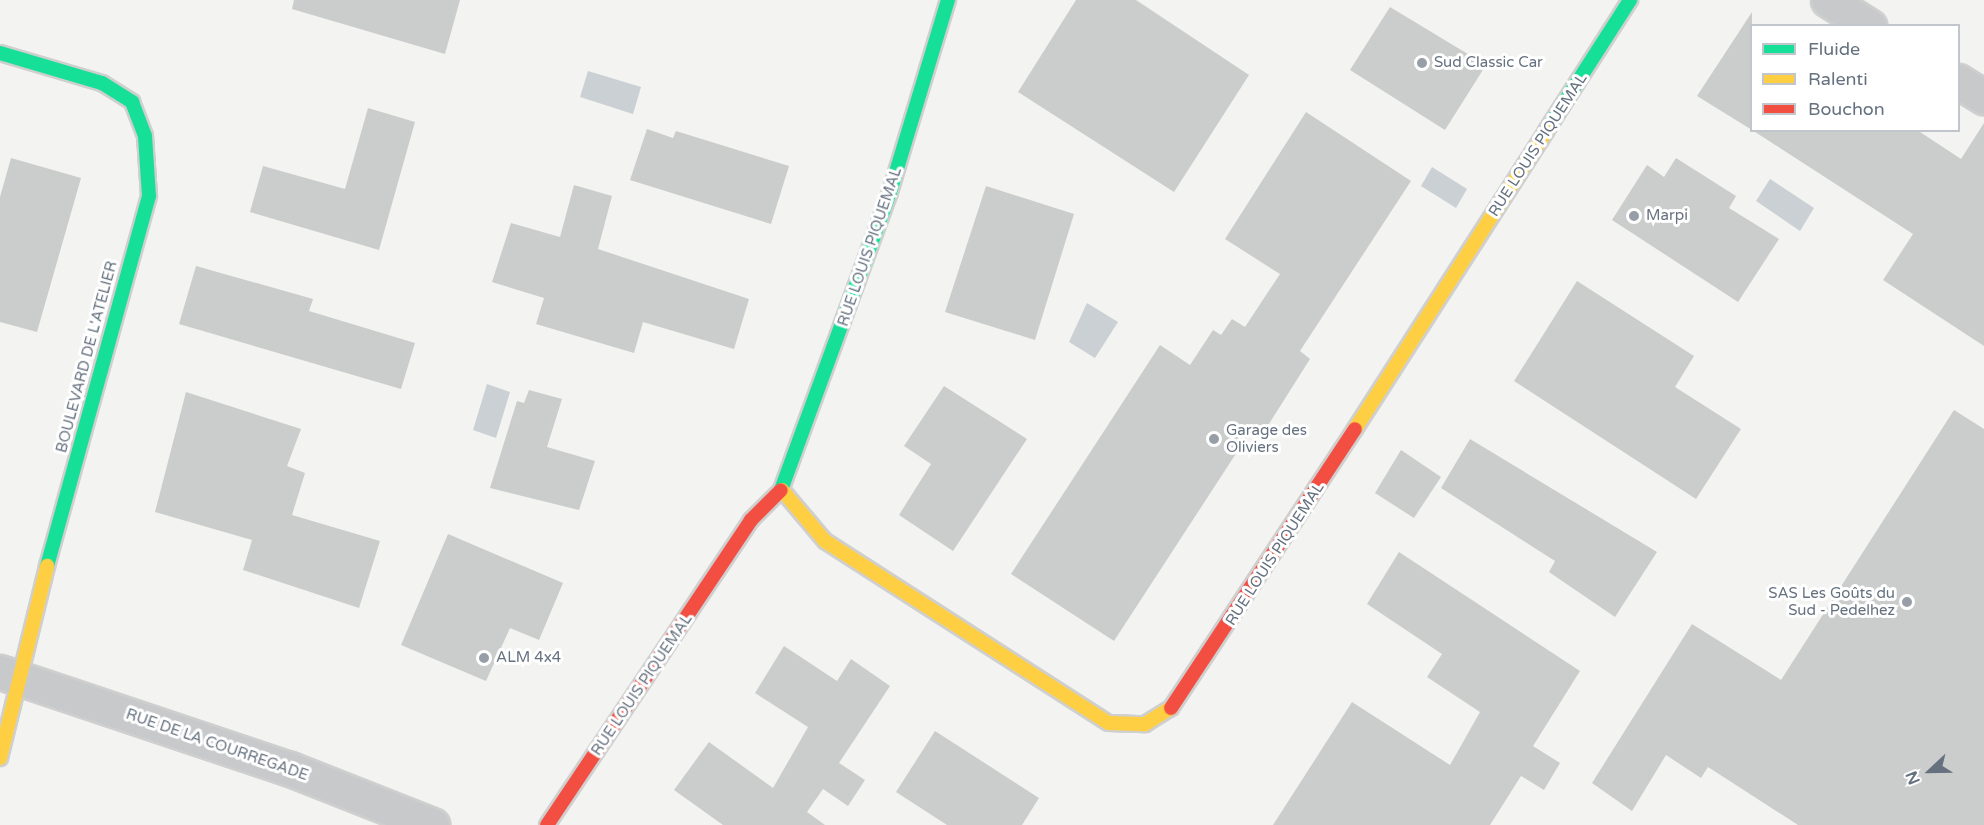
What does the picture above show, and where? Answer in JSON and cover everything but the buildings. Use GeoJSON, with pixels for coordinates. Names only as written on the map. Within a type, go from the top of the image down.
{"type":"FeatureCollection","features":[{"type":"Feature","properties":{"kind":"street","name":"RUE LOUIS PIQUEMAL"},"geometry":{"type":"LineString","coordinates":[[547,825],[751,520],[782,490],[890,192],[948,0]]}},
{"type":"Feature","properties":{"kind":"street","name":"RUE LOUIS PIQUEMAL"},"geometry":{"type":"LineString","coordinates":[[782,490],[825,541],[844,554],[1109,723],[1146,724],[1179,703],[1630,0]]}},
{"type":"Feature","properties":{"kind":"street"},"geometry":{"type":"LineString","coordinates":[[1828,0],[1866,24]]}},
{"type":"Feature","properties":{"kind":"street","name":"BOULEVARD DE L'ATELIER"},"geometry":{"type":"LineString","coordinates":[[0,53],[102,83],[132,102],[145,136],[149,196],[8,674],[0,758]]}},
{"type":"Feature","properties":{"kind":"street"},"geometry":{"type":"LineString","coordinates":[[1960,82],[1984,97]]}},
{"type":"Feature","properties":{"kind":"street","name":"RUE DE LA COURREGADE"},"geometry":{"type":"LineString","coordinates":[[8,674],[290,769],[432,825]]}},
{"type":"Feature","properties":{"kind":"shaded area"},"geometry":{"type":"Polygon","coordinates":[[[588,71],[641,87],[633,114],[580,97],[588,71]]]}},
{"type":"Feature","properties":{"kind":"shaded area"},"geometry":{"type":"Polygon","coordinates":[[[1432,167],[1467,189],[1456,208],[1421,186],[1432,167]]]}},
{"type":"Feature","properties":{"kind":"shaded area"},"geometry":{"type":"Polygon","coordinates":[[[1770,179],[1814,208],[1800,231],[1756,201],[1770,179]]]}},
{"type":"Feature","properties":{"kind":"shaded area"},"geometry":{"type":"Polygon","coordinates":[[[1087,303],[1118,322],[1095,358],[1069,342],[1087,303]]]}},
{"type":"Feature","properties":{"kind":"shaded area"},"geometry":{"type":"Polygon","coordinates":[[[487,384],[510,392],[496,438],[473,430],[487,384]]]}},
{"type":"Feature","properties":{"kind":"traffic: fast"},"geometry":{"type":"LineString","coordinates":[[781,490],[890,192],[948,0]]}},
{"type":"Feature","properties":{"kind":"traffic: fast"},"geometry":{"type":"LineString","coordinates":[[1546,131],[1630,0]]}},
{"type":"Feature","properties":{"kind":"traffic: fast"},"geometry":{"type":"LineString","coordinates":[[0,53],[102,83],[132,102],[145,136],[149,196],[47,566]]}},
{"type":"Feature","properties":{"kind":"traffic: slow"},"geometry":{"type":"LineString","coordinates":[[1355,429],[1546,131]]}},
{"type":"Feature","properties":{"kind":"traffic: slow"},"geometry":{"type":"LineString","coordinates":[[782,490],[825,541],[1109,723],[1145,724],[1171,708]]}},
{"type":"Feature","properties":{"kind":"traffic: slow"},"geometry":{"type":"LineString","coordinates":[[0,758],[47,566]]}},
{"type":"Feature","properties":{"kind":"traffic: jam"},"geometry":{"type":"LineString","coordinates":[[1171,708],[1355,429]]}},
{"type":"Feature","properties":{"kind":"traffic: jam"},"geometry":{"type":"LineString","coordinates":[[547,825],[751,520],[781,490]]}},
{"type":"Feature","properties":{"kind":"place","name":"Sud Classic Car"},"geometry":{"type":"Point","coordinates":[1422,63]}},
{"type":"Feature","properties":{"kind":"place","name":"Marpi"},"geometry":{"type":"Point","coordinates":[1634,216]}},
{"type":"Feature","properties":{"kind":"place","name":"Garage des Oliviers"},"geometry":{"type":"Point","coordinates":[1214,439]}},
{"type":"Feature","properties":{"kind":"place","name":"SAS Les Goûts du Sud - Pedelhez"},"geometry":{"type":"Point","coordinates":[1907,602]}},
{"type":"Feature","properties":{"kind":"place","name":"ALM 4x4"},"geometry":{"type":"Point","coordinates":[484,658]}}]}
